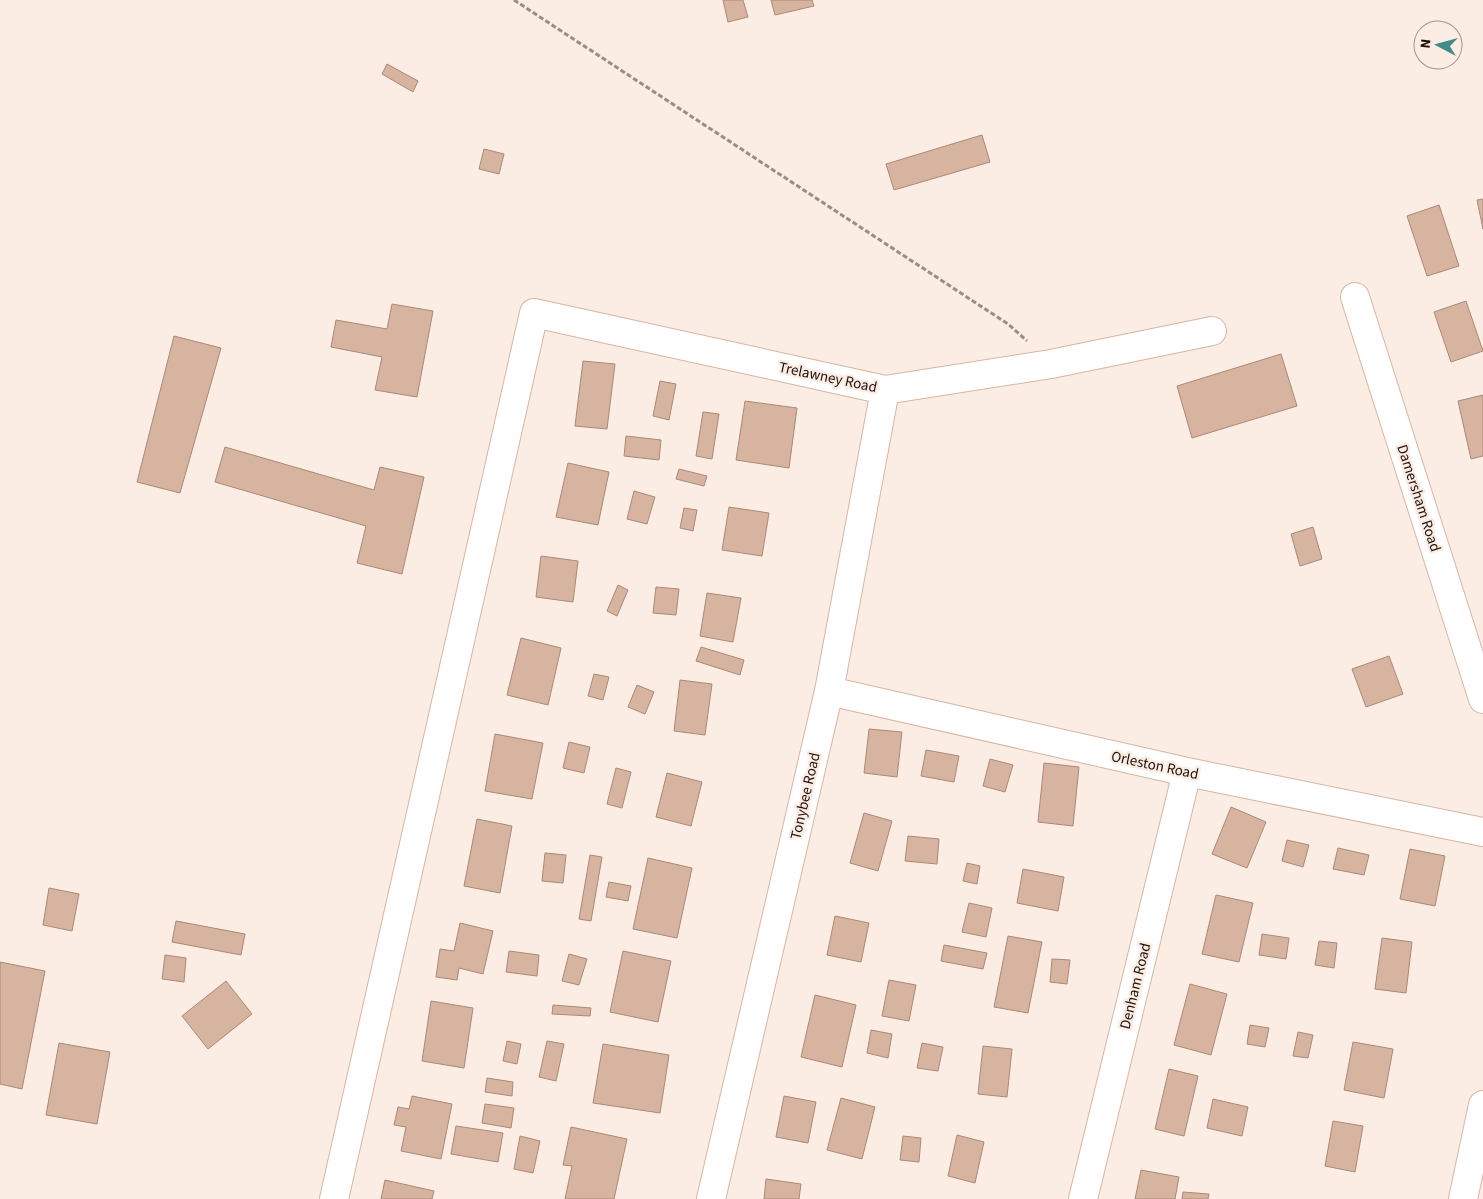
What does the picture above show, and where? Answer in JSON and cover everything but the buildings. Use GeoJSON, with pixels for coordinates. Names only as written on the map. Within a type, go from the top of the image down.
{"type":"FeatureCollection","features":[{"type":"Feature","properties":{"kind":"street","name":"Damersham Road"},"geometry":{"type":"LineString","coordinates":[[1354,297],[1483,699]]}},
{"type":"Feature","properties":{"kind":"street","name":"Trelawney Road"},"geometry":{"type":"LineString","coordinates":[[334,1199],[534,313],[885,390],[1051,364],[1212,331]]}},
{"type":"Feature","properties":{"kind":"street","name":"Tonybee Road"},"geometry":{"type":"LineString","coordinates":[[711,1199],[829,691],[885,390]]}},
{"type":"Feature","properties":{"kind":"street","name":"Orleston Road"},"geometry":{"type":"LineString","coordinates":[[829,691],[1187,772],[1483,832]]}},
{"type":"Feature","properties":{"kind":"street","name":"Denham Road"},"geometry":{"type":"LineString","coordinates":[[1083,1199],[1187,772]]}},
{"type":"Feature","properties":{"kind":"street"},"geometry":{"type":"LineString","coordinates":[[1463,1199],[1483,1105]]}},
{"type":"Feature","properties":{"kind":"path"},"geometry":{"type":"LineString","coordinates":[[514,0],[1008,324],[1051,364]]}}]}
